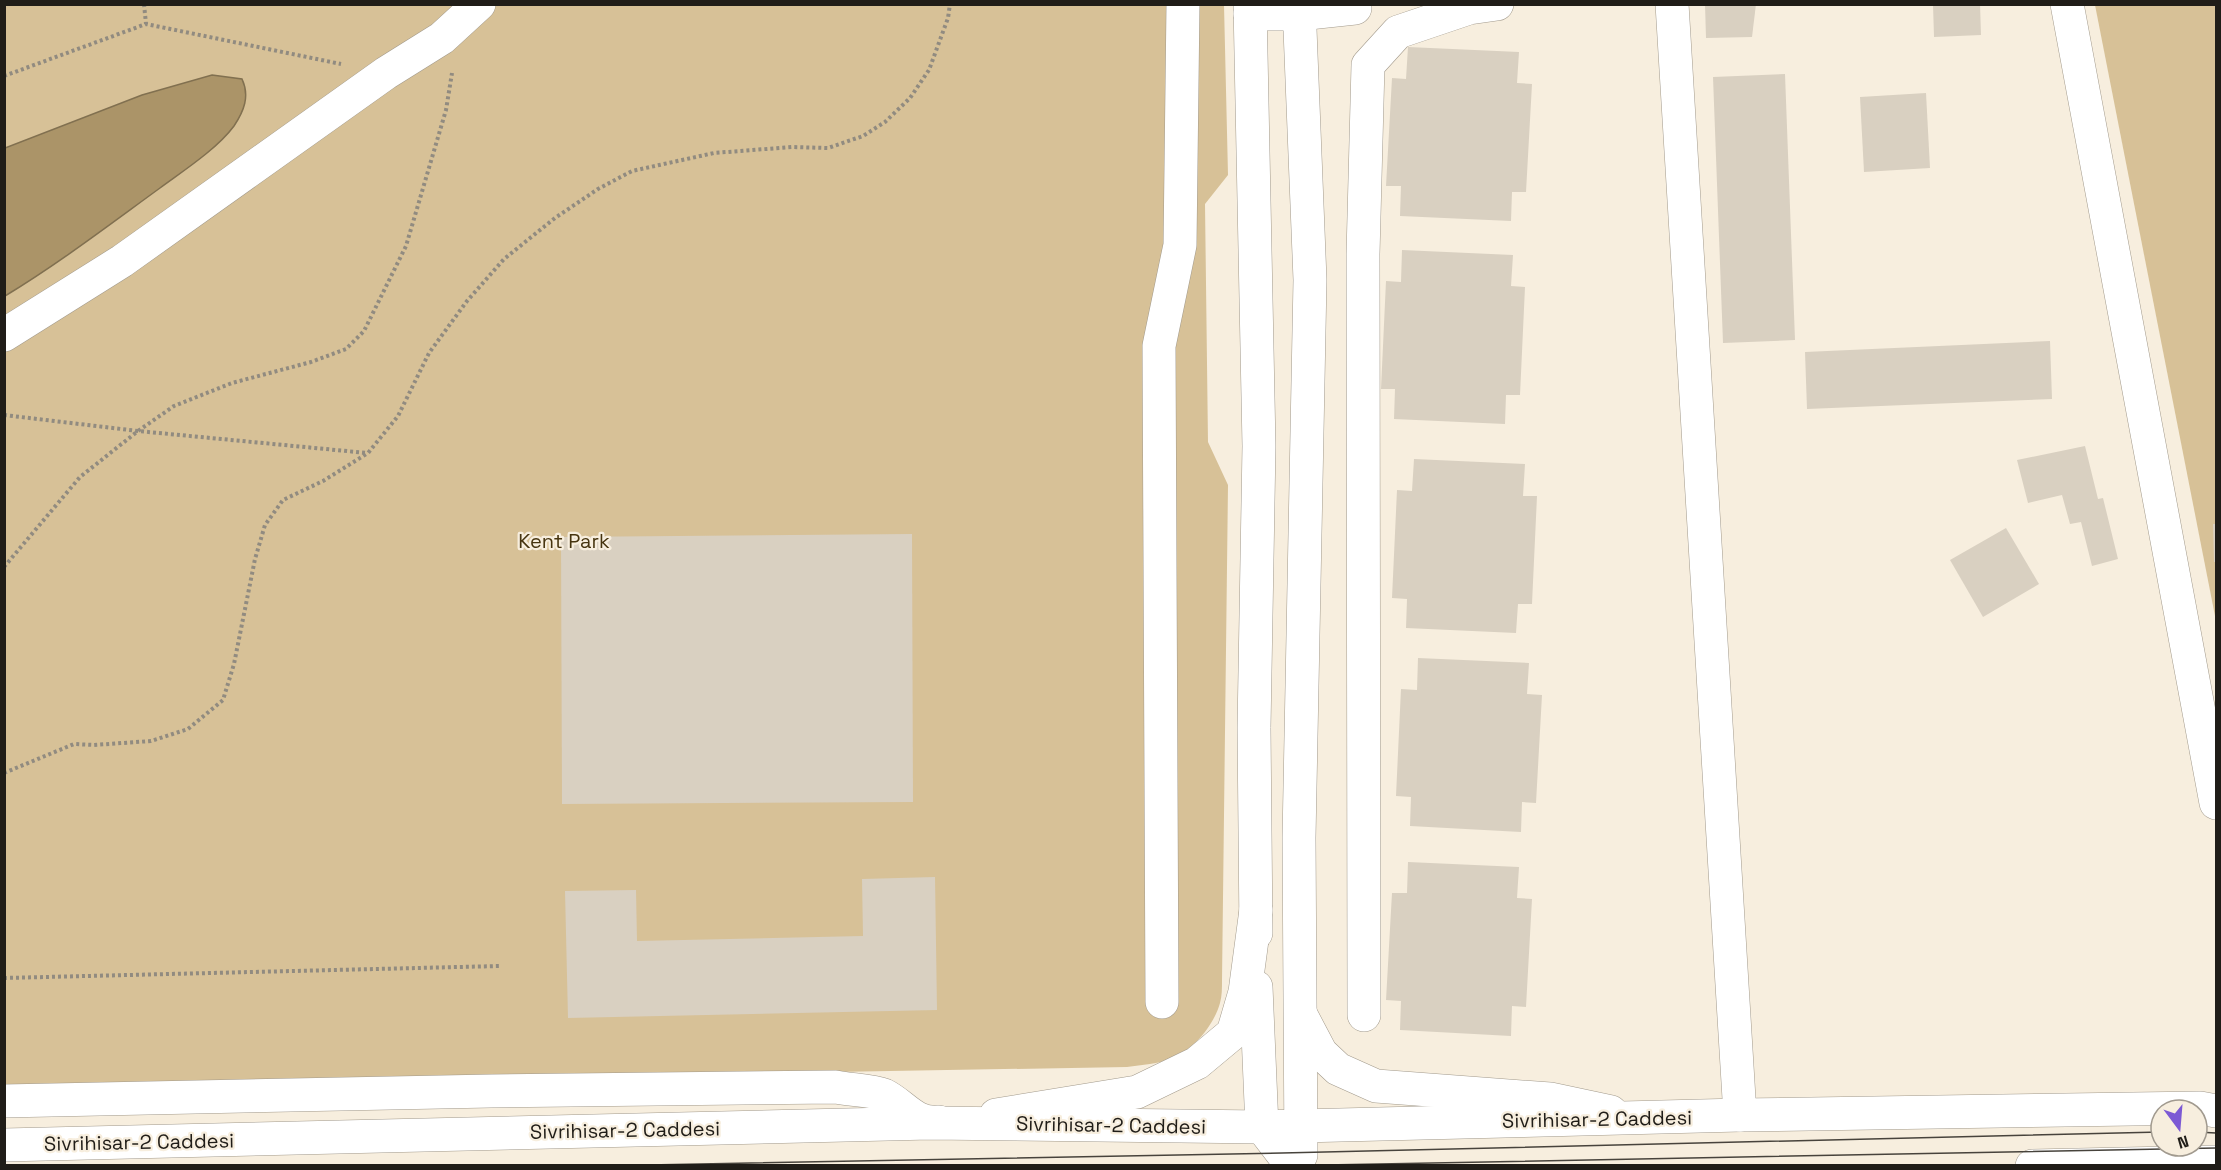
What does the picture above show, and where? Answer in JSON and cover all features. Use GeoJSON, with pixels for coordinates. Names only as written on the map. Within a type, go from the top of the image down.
{"type":"FeatureCollection","features":[{"type":"Feature","properties":{"kind":"street"},"geometry":{"type":"LineString","coordinates":[[4,335],[122,261],[386,73],[442,38],[479,4]]}},
{"type":"Feature","properties":{"kind":"street"},"geometry":{"type":"LineString","coordinates":[[1162,1002],[1159,346],[1180,245],[1183,4]]}},
{"type":"Feature","properties":{"kind":"street"},"geometry":{"type":"LineString","coordinates":[[1364,1015],[1363,254],[1368,65],[1398,32],[1469,8],[1497,4]]}},
{"type":"Feature","properties":{"kind":"street"},"geometry":{"type":"LineString","coordinates":[[1672,4],[1740,1115]]}},
{"type":"Feature","properties":{"kind":"street"},"geometry":{"type":"LineString","coordinates":[[2067,4],[2217,803]]}},
{"type":"Feature","properties":{"kind":"street"},"geometry":{"type":"LineString","coordinates":[[1292,1166],[1262,1127],[1254,728],[1259,446],[1250,9],[1359,6]]}},
{"type":"Feature","properties":{"kind":"street"},"geometry":{"type":"LineString","coordinates":[[1301,72],[1313,44],[1330,23],[1359,6]]}},
{"type":"Feature","properties":{"kind":"street"},"geometry":{"type":"LineString","coordinates":[[1299,9],[1310,280],[1301,711],[1301,1166]]}},
{"type":"Feature","properties":{"kind":"street"},"geometry":{"type":"LineString","coordinates":[[4,1101],[491,1091],[836,1088],[884,1095],[906,1113],[930,1123],[1012,1113],[1137,1092],[1197,1063],[1233,1033],[1245,992],[1256,910]]}},
{"type":"Feature","properties":{"kind":"street"},"geometry":{"type":"LineString","coordinates":[[1300,1012],[1321,1053],[1338,1069],[1376,1086],[1550,1099],[1636,1118]]}},
{"type":"Feature","properties":{"kind":"street","name":"Sivrihisar-2 Caddesi"},"geometry":{"type":"LineString","coordinates":[[4,1145],[930,1123],[1262,1127],[1740,1115],[2200,1108],[2217,1111]]}},
{"type":"Feature","properties":{"kind":"street"},"geometry":{"type":"LineString","coordinates":[[2032,1166],[2204,1162]]}},
{"type":"Feature","properties":{"kind":"path"},"geometry":{"type":"LineString","coordinates":[[144,4],[146,24]]}},
{"type":"Feature","properties":{"kind":"path"},"geometry":{"type":"LineString","coordinates":[[4,773],[74,744],[151,741],[188,729],[223,700],[234,664],[255,559],[265,525],[283,500],[322,481],[368,453],[398,416],[429,353],[467,301],[504,259],[555,218],[598,189],[632,171],[714,153],[751,148],[828,147],[863,136],[885,123],[910,98],[929,70],[948,18],[950,4]]}},
{"type":"Feature","properties":{"kind":"path"},"geometry":{"type":"LineString","coordinates":[[4,76],[146,24],[386,73]]}},
{"type":"Feature","properties":{"kind":"path"},"geometry":{"type":"LineString","coordinates":[[4,567],[81,477],[138,431],[174,406],[223,387],[311,362],[346,349],[364,331],[406,246],[446,110],[453,68],[442,38]]}},
{"type":"Feature","properties":{"kind":"path"},"geometry":{"type":"LineString","coordinates":[[4,416],[368,453]]}},
{"type":"Feature","properties":{"kind":"path"},"geometry":{"type":"LineString","coordinates":[[4,978],[500,966]]}},
{"type":"Feature","properties":{"kind":"green space","name":"Kent Park"},"geometry":{"type":"Polygon","coordinates":[[[4,5],[1224,5],[1228,175],[1205,204],[1208,442],[1228,485],[1222,986],[1221,1000],[1213,1020],[1196,1042],[1173,1058],[1127,1067],[5,1086],[4,5]]]}},
{"type":"Feature","properties":{"kind":"green space"},"geometry":{"type":"Polygon","coordinates":[[[2095,5],[2216,5],[2216,621],[2095,5]]]}},
{"type":"Feature","properties":{"kind":"shaded area"},"geometry":{"type":"Polygon","coordinates":[[[212,75],[242,79],[246,91],[241,115],[227,135],[199,159],[103,230],[5,296],[5,148],[142,95],[212,75]]]}},
{"type":"Feature","properties":{"kind":"building"},"geometry":{"type":"Polygon","coordinates":[[[1705,4],[1756,4],[1752,37],[1706,38],[1705,4]]]}},
{"type":"Feature","properties":{"kind":"building"},"geometry":{"type":"Polygon","coordinates":[[[1933,4],[1980,4],[1981,35],[1934,37],[1933,4]]]}},
{"type":"Feature","properties":{"kind":"building"},"geometry":{"type":"Polygon","coordinates":[[[1408,47],[1519,52],[1517,83],[1532,84],[1526,192],[1512,192],[1511,221],[1400,216],[1401,186],[1386,186],[1392,78],[1406,79],[1408,47]]]}},
{"type":"Feature","properties":{"kind":"building"},"geometry":{"type":"Polygon","coordinates":[[[1785,74],[1795,340],[1723,343],[1713,77],[1785,74]]]}},
{"type":"Feature","properties":{"kind":"building"},"geometry":{"type":"Polygon","coordinates":[[[1926,93],[1930,168],[1864,172],[1860,97],[1926,93]]]}},
{"type":"Feature","properties":{"kind":"building"},"geometry":{"type":"Polygon","coordinates":[[[1402,250],[1513,255],[1511,286],[1525,287],[1520,395],[1506,395],[1505,424],[1394,419],[1395,389],[1381,389],[1386,281],[1401,282],[1402,250]]]}},
{"type":"Feature","properties":{"kind":"building"},"geometry":{"type":"Polygon","coordinates":[[[2050,341],[2052,399],[1807,409],[1805,352],[2050,341]]]}},
{"type":"Feature","properties":{"kind":"building"},"geometry":{"type":"Polygon","coordinates":[[[2085,446],[2098,499],[2103,498],[2118,559],[2092,566],[2081,522],[2070,524],[2062,495],[2028,503],[2017,460],[2085,446]]]}},
{"type":"Feature","properties":{"kind":"building"},"geometry":{"type":"Polygon","coordinates":[[[1414,459],[1525,464],[1523,496],[1537,496],[1532,604],[1518,604],[1516,633],[1406,628],[1407,599],[1392,598],[1397,490],[1412,491],[1414,459]]]}},
{"type":"Feature","properties":{"kind":"building"},"geometry":{"type":"Polygon","coordinates":[[[2213,524],[2216,524],[2216,562],[2214,562],[2213,524]]]}},
{"type":"Feature","properties":{"kind":"building"},"geometry":{"type":"Polygon","coordinates":[[[2006,528],[2039,584],[1983,617],[1950,560],[2006,528]]]}},
{"type":"Feature","properties":{"kind":"building"},"geometry":{"type":"Polygon","coordinates":[[[912,534],[913,802],[562,804],[561,537],[912,534]]]}},
{"type":"Feature","properties":{"kind":"building"},"geometry":{"type":"Polygon","coordinates":[[[1418,658],[1529,663],[1527,694],[1542,695],[1536,803],[1522,802],[1521,832],[1410,826],[1411,797],[1396,796],[1401,689],[1417,690],[1418,658]]]}},
{"type":"Feature","properties":{"kind":"building"},"geometry":{"type":"Polygon","coordinates":[[[1408,862],[1519,867],[1517,898],[1532,899],[1526,1007],[1512,1006],[1511,1036],[1400,1030],[1401,1001],[1386,1000],[1392,893],[1407,893],[1408,862]]]}},
{"type":"Feature","properties":{"kind":"building"},"geometry":{"type":"Polygon","coordinates":[[[935,877],[937,1010],[568,1018],[565,891],[636,890],[637,941],[863,936],[862,879],[935,877]]]}},
{"type":"Feature","properties":{"kind":"tram line"},"geometry":{"type":"LineString","coordinates":[[596,1166],[1282,1153],[2149,1132]]}},
{"type":"Feature","properties":{"kind":"tram line"},"geometry":{"type":"LineString","coordinates":[[2209,1133],[2216,1133]]}},
{"type":"Feature","properties":{"kind":"tram line"},"geometry":{"type":"LineString","coordinates":[[1271,1166],[2216,1148]]}}]}
